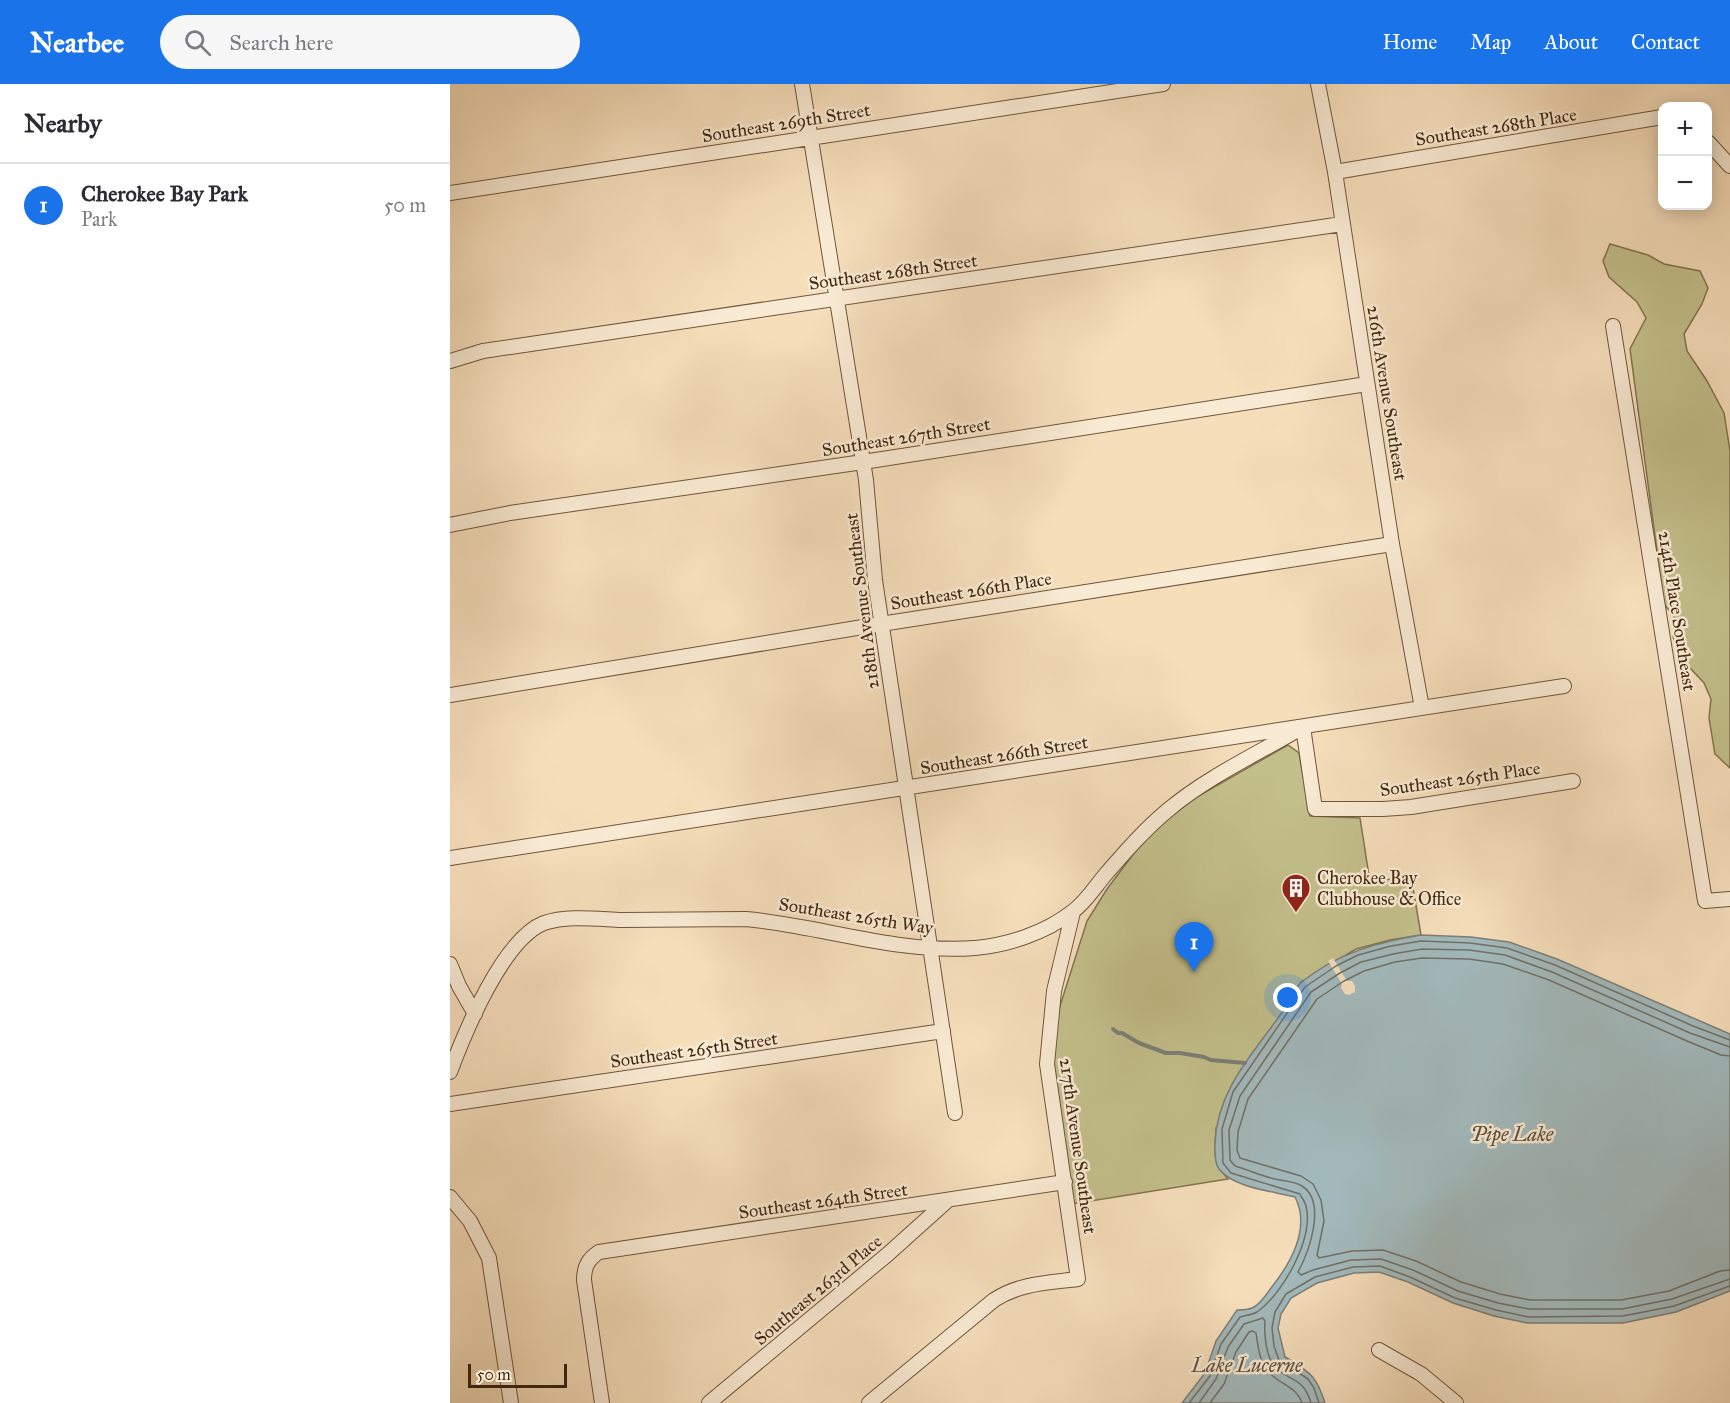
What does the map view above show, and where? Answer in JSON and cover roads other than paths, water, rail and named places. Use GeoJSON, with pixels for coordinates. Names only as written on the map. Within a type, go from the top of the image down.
{"type":"FeatureCollection","features":[{"type":"Feature","properties":{"kind":"street","name":"218th Avenue Southeast"},"geometry":{"type":"LineString","coordinates":[[802,84],[866,480],[872,559],[881,624],[955,1113]]}},
{"type":"Feature","properties":{"kind":"street","name":"Southeast 269th Street"},"geometry":{"type":"LineString","coordinates":[[450,193],[1163,84]]}},
{"type":"Feature","properties":{"kind":"street","name":"216th Avenue Southeast"},"geometry":{"type":"LineString","coordinates":[[1318,84],[1335,171],[1392,544],[1422,708]]}},
{"type":"Feature","properties":{"kind":"street","name":"Southeast 268th Place"},"geometry":{"type":"LineString","coordinates":[[1335,171],[1658,118]]}},
{"type":"Feature","properties":{"kind":"street"},"geometry":{"type":"LineString","coordinates":[[1712,147],[1730,166]]}},
{"type":"Feature","properties":{"kind":"street","name":"Southeast 268th Street"},"geometry":{"type":"LineString","coordinates":[[450,361],[483,351],[1342,225]]}},
{"type":"Feature","properties":{"kind":"street","name":"214th Place Southeast"},"geometry":{"type":"LineString","coordinates":[[1613,326],[1705,901],[1730,899]]}},
{"type":"Feature","properties":{"kind":"street","name":"Southeast 267th Street"},"geometry":{"type":"LineString","coordinates":[[450,525],[510,513],[863,462],[1367,384]]}},
{"type":"Feature","properties":{"kind":"street","name":"Southeast 266th Place"},"geometry":{"type":"LineString","coordinates":[[450,695],[881,624],[1392,544]]}},
{"type":"Feature","properties":{"kind":"street","name":"Southeast 266th Street"},"geometry":{"type":"LineString","coordinates":[[450,858],[1564,686]]}},
{"type":"Feature","properties":{"kind":"street","name":"Southeast 265th Place"},"geometry":{"type":"LineString","coordinates":[[1303,727],[1315,809],[1411,807],[1573,781]]}},
{"type":"Feature","properties":{"kind":"street","name":"Southeast 265th Way"},"geometry":{"type":"LineString","coordinates":[[450,1072],[464,1035],[510,950],[521,938],[544,923],[559,920],[746,919],[888,944],[959,948],[996,945],[1025,937],[1072,912],[1167,810],[1198,787],[1303,727]]}},
{"type":"Feature","properties":{"kind":"street","name":"217th Avenue Southeast"},"geometry":{"type":"LineString","coordinates":[[869,1403],[994,1299],[1006,1292],[1028,1285],[1078,1279],[1047,1064],[1054,991],[1072,912]]}},
{"type":"Feature","properties":{"kind":"street"},"geometry":{"type":"LineString","coordinates":[[450,964],[475,1014]]}},
{"type":"Feature","properties":{"kind":"street"},"geometry":{"type":"LineString","coordinates":[[450,988],[475,1014]]}},
{"type":"Feature","properties":{"kind":"street","name":"Southeast 265th Street"},"geometry":{"type":"LineString","coordinates":[[450,1104],[944,1031]]}},
{"type":"Feature","properties":{"kind":"street","name":"Southeast 264th Street"},"geometry":{"type":"LineString","coordinates":[[602,1403],[584,1280],[584,1269],[599,1252],[1065,1182]]}},
{"type":"Feature","properties":{"kind":"street"},"geometry":{"type":"LineString","coordinates":[[450,1197],[466,1215],[489,1258],[511,1403]]}},
{"type":"Feature","properties":{"kind":"street","name":"Southeast 263rd Place"},"geometry":{"type":"LineString","coordinates":[[709,1403],[888,1254],[947,1201]]}},
{"type":"Feature","properties":{"kind":"street"},"geometry":{"type":"LineString","coordinates":[[1379,1350],[1421,1374],[1456,1403]]}},
{"type":"Feature","properties":{"kind":"water","name":"Pipe Lake"},"geometry":{"type":"Polygon","coordinates":[[[1421,935],[1471,937],[1509,942],[1557,959],[1730,1034],[1730,1291],[1676,1312],[1623,1323],[1527,1323],[1494,1316],[1453,1303],[1408,1282],[1379,1272],[1354,1273],[1317,1283],[1291,1298],[1281,1314],[1278,1328],[1285,1357],[1311,1375],[1325,1403],[1182,1403],[1205,1373],[1216,1341],[1237,1310],[1249,1309],[1258,1305],[1285,1268],[1296,1245],[1301,1221],[1295,1197],[1244,1185],[1234,1181],[1217,1166],[1215,1143],[1217,1124],[1230,1089],[1249,1057],[1303,981],[1330,963],[1359,950],[1421,935]]]}},
{"type":"Feature","properties":{"kind":"waterway"},"geometry":{"type":"LineString","coordinates":[[1113,1029],[1139,1043],[1166,1053],[1245,1063]]}},
{"type":"Feature","properties":{"kind":"place","name":"Cherokee Bay Clubhouse & Office"},"geometry":{"type":"Point","coordinates":[1296,914]}},
{"type":"Feature","properties":{"kind":"place","name":"Cherokee Bay Park"},"geometry":{"type":"Point","coordinates":[1194,972]}},
{"type":"Feature","properties":{"kind":"water label","name":"Lake Lucerne"},"geometry":{"type":"Point","coordinates":[1247,1365]}}]}
